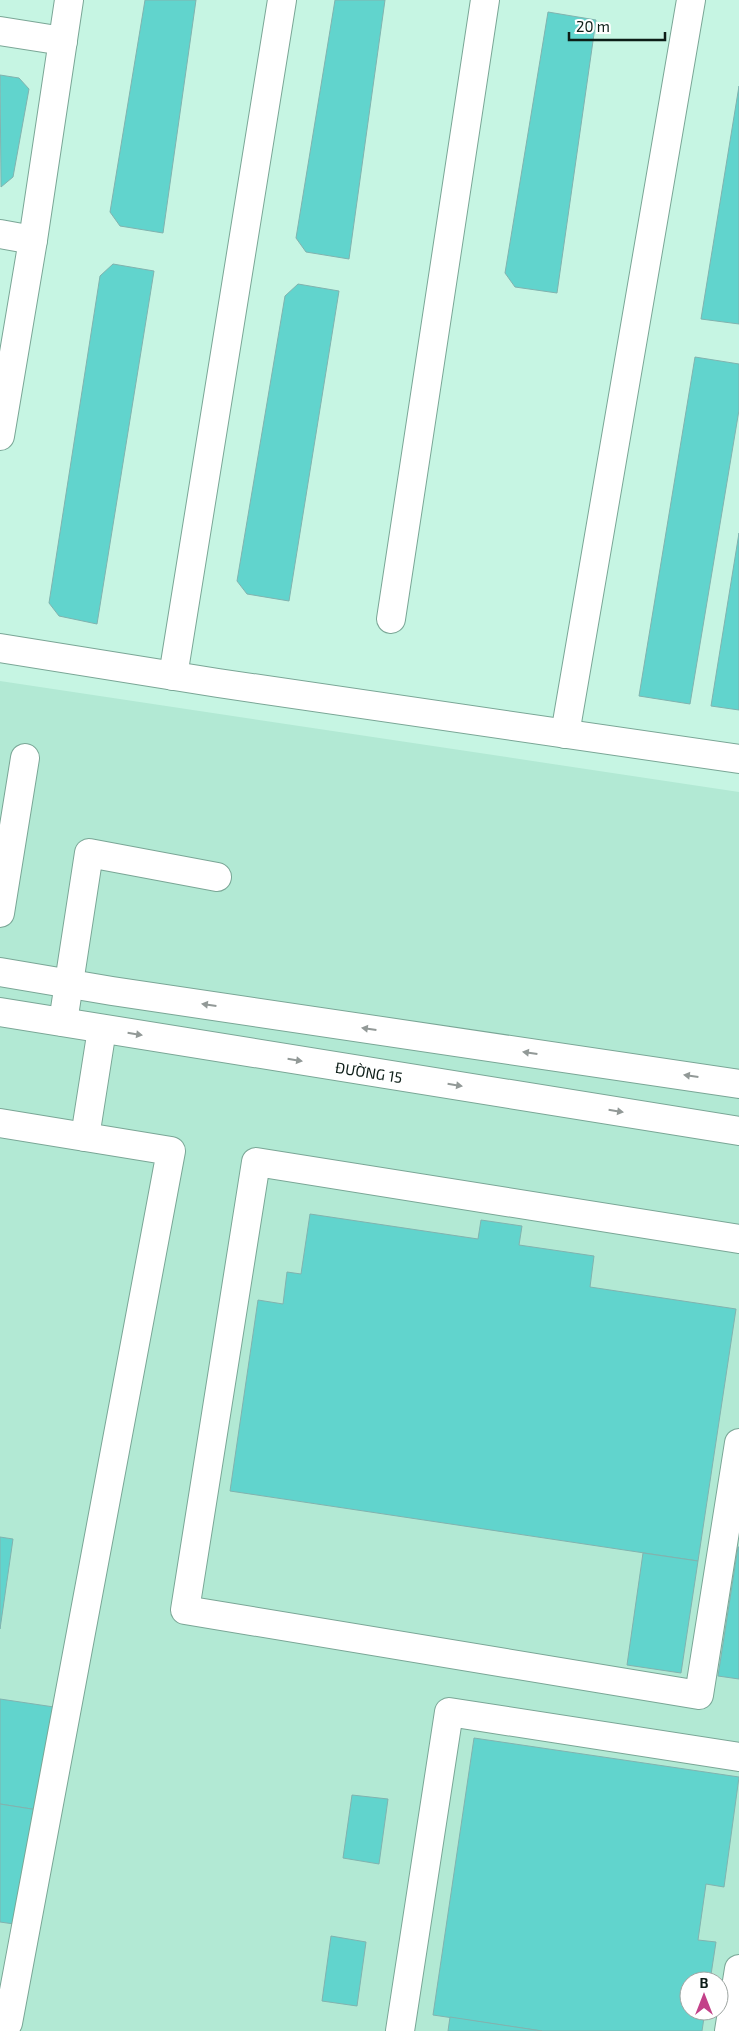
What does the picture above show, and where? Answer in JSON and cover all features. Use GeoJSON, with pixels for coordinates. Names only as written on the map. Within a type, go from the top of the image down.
{"type":"FeatureCollection","features":[{"type":"Feature","properties":{"kind":"street"},"geometry":{"type":"LineString","coordinates":[[0,434],[33,240],[68,0]]}},
{"type":"Feature","properties":{"kind":"street"},"geometry":{"type":"LineString","coordinates":[[173,676],[282,0]]}},
{"type":"Feature","properties":{"kind":"street"},"geometry":{"type":"LineString","coordinates":[[391,619],[485,0]]}},
{"type":"Feature","properties":{"kind":"street"},"geometry":{"type":"LineString","coordinates":[[565,734],[691,0]]}},
{"type":"Feature","properties":{"kind":"street"},"geometry":{"type":"LineString","coordinates":[[0,31],[63,41]]}},
{"type":"Feature","properties":{"kind":"street"},"geometry":{"type":"LineString","coordinates":[[0,234],[33,240]]}},
{"type":"Feature","properties":{"kind":"street"},"geometry":{"type":"LineString","coordinates":[[0,648],[173,676],[739,759]]}},
{"type":"Feature","properties":{"kind":"street"},"geometry":{"type":"LineString","coordinates":[[0,912],[4,862],[24,758]]}},
{"type":"Feature","properties":{"kind":"street"},"geometry":{"type":"LineString","coordinates":[[63,1022],[89,853],[217,877]]}},
{"type":"Feature","properties":{"kind":"street"},"geometry":{"type":"LineString","coordinates":[[0,972],[739,1084]]}},
{"type":"Feature","properties":{"kind":"street","name":"ĐƯỜNG 15"},"geometry":{"type":"LineString","coordinates":[[0,1012],[739,1131]]}},
{"type":"Feature","properties":{"kind":"street"},"geometry":{"type":"LineString","coordinates":[[85,1137],[102,1029]]}},
{"type":"Feature","properties":{"kind":"street"},"geometry":{"type":"LineString","coordinates":[[0,1123],[171,1151],[8,2023],[0,2031]]}},
{"type":"Feature","properties":{"kind":"street"},"geometry":{"type":"LineString","coordinates":[[739,1239],[256,1162],[185,1610],[698,1695],[739,1443]]}},
{"type":"Feature","properties":{"kind":"street"},"geometry":{"type":"LineString","coordinates":[[400,2031],[449,1712],[739,1757]]}},
{"type":"Feature","properties":{"kind":"street"},"geometry":{"type":"LineString","coordinates":[[729,2031],[739,1969]]}},
{"type":"Feature","properties":{"kind":"shaded area"},"geometry":{"type":"Polygon","coordinates":[[[0,681],[739,792],[739,2031],[0,2031],[0,681]]]}},
{"type":"Feature","properties":{"kind":"building"},"geometry":{"type":"Polygon","coordinates":[[[145,0],[196,0],[163,233],[120,226],[110,212],[145,0]]]}},
{"type":"Feature","properties":{"kind":"building"},"geometry":{"type":"Polygon","coordinates":[[[335,0],[385,0],[349,259],[306,252],[296,238],[335,0]]]}},
{"type":"Feature","properties":{"kind":"building"},"geometry":{"type":"Polygon","coordinates":[[[548,12],[596,20],[557,293],[515,287],[505,273],[548,12]]]}},
{"type":"Feature","properties":{"kind":"building"},"geometry":{"type":"Polygon","coordinates":[[[0,75],[19,78],[29,89],[13,177],[1,187],[0,75]]]}},
{"type":"Feature","properties":{"kind":"building"},"geometry":{"type":"Polygon","coordinates":[[[739,86],[739,324],[701,319],[739,86]]]}},
{"type":"Feature","properties":{"kind":"building"},"geometry":{"type":"Polygon","coordinates":[[[113,264],[154,271],[97,624],[59,616],[49,603],[100,276],[113,264]]]}},
{"type":"Feature","properties":{"kind":"building"},"geometry":{"type":"Polygon","coordinates":[[[298,284],[339,291],[289,601],[247,594],[237,581],[285,296],[298,284]]]}},
{"type":"Feature","properties":{"kind":"building"},"geometry":{"type":"Polygon","coordinates":[[[695,357],[739,364],[739,410],[690,704],[639,696],[695,357]]]}},
{"type":"Feature","properties":{"kind":"building"},"geometry":{"type":"Polygon","coordinates":[[[739,533],[739,710],[711,706],[739,533]]]}},
{"type":"Feature","properties":{"kind":"building"},"geometry":{"type":"Polygon","coordinates":[[[310,1214],[478,1239],[481,1220],[522,1226],[519,1245],[594,1256],[590,1287],[736,1309],[698,1561],[230,1491],[258,1300],[283,1304],[287,1272],[301,1274],[310,1214]]]}},
{"type":"Feature","properties":{"kind":"building"},"geometry":{"type":"Polygon","coordinates":[[[0,1537],[13,1539],[0,1629],[0,1537]]]}},
{"type":"Feature","properties":{"kind":"building"},"geometry":{"type":"Polygon","coordinates":[[[739,1547],[739,1679],[718,1676],[739,1547]]]}},
{"type":"Feature","properties":{"kind":"building"},"geometry":{"type":"Polygon","coordinates":[[[643,1553],[698,1561],[681,1673],[627,1665],[643,1553]]]}},
{"type":"Feature","properties":{"kind":"building"},"geometry":{"type":"Polygon","coordinates":[[[0,1699],[54,1707],[38,1810],[0,1804],[0,1699]]]}},
{"type":"Feature","properties":{"kind":"building"},"geometry":{"type":"Polygon","coordinates":[[[474,1738],[739,1777],[724,1887],[706,1884],[698,1940],[716,1942],[712,1971],[679,1971],[679,2021],[704,2021],[702,2031],[542,2031],[433,2015],[474,1738]]]}},
{"type":"Feature","properties":{"kind":"building"},"geometry":{"type":"Polygon","coordinates":[[[352,1795],[388,1799],[379,1864],[343,1858],[352,1795]]]}},
{"type":"Feature","properties":{"kind":"building"},"geometry":{"type":"Polygon","coordinates":[[[0,1804],[38,1810],[21,1925],[0,1922],[0,1804]]]}},
{"type":"Feature","properties":{"kind":"building"},"geometry":{"type":"Polygon","coordinates":[[[331,1936],[366,1942],[357,2006],[322,2001],[331,1936]]]}},
{"type":"Feature","properties":{"kind":"building"},"geometry":{"type":"Polygon","coordinates":[[[450,2017],[542,2031],[448,2031],[450,2017]]]}}]}
